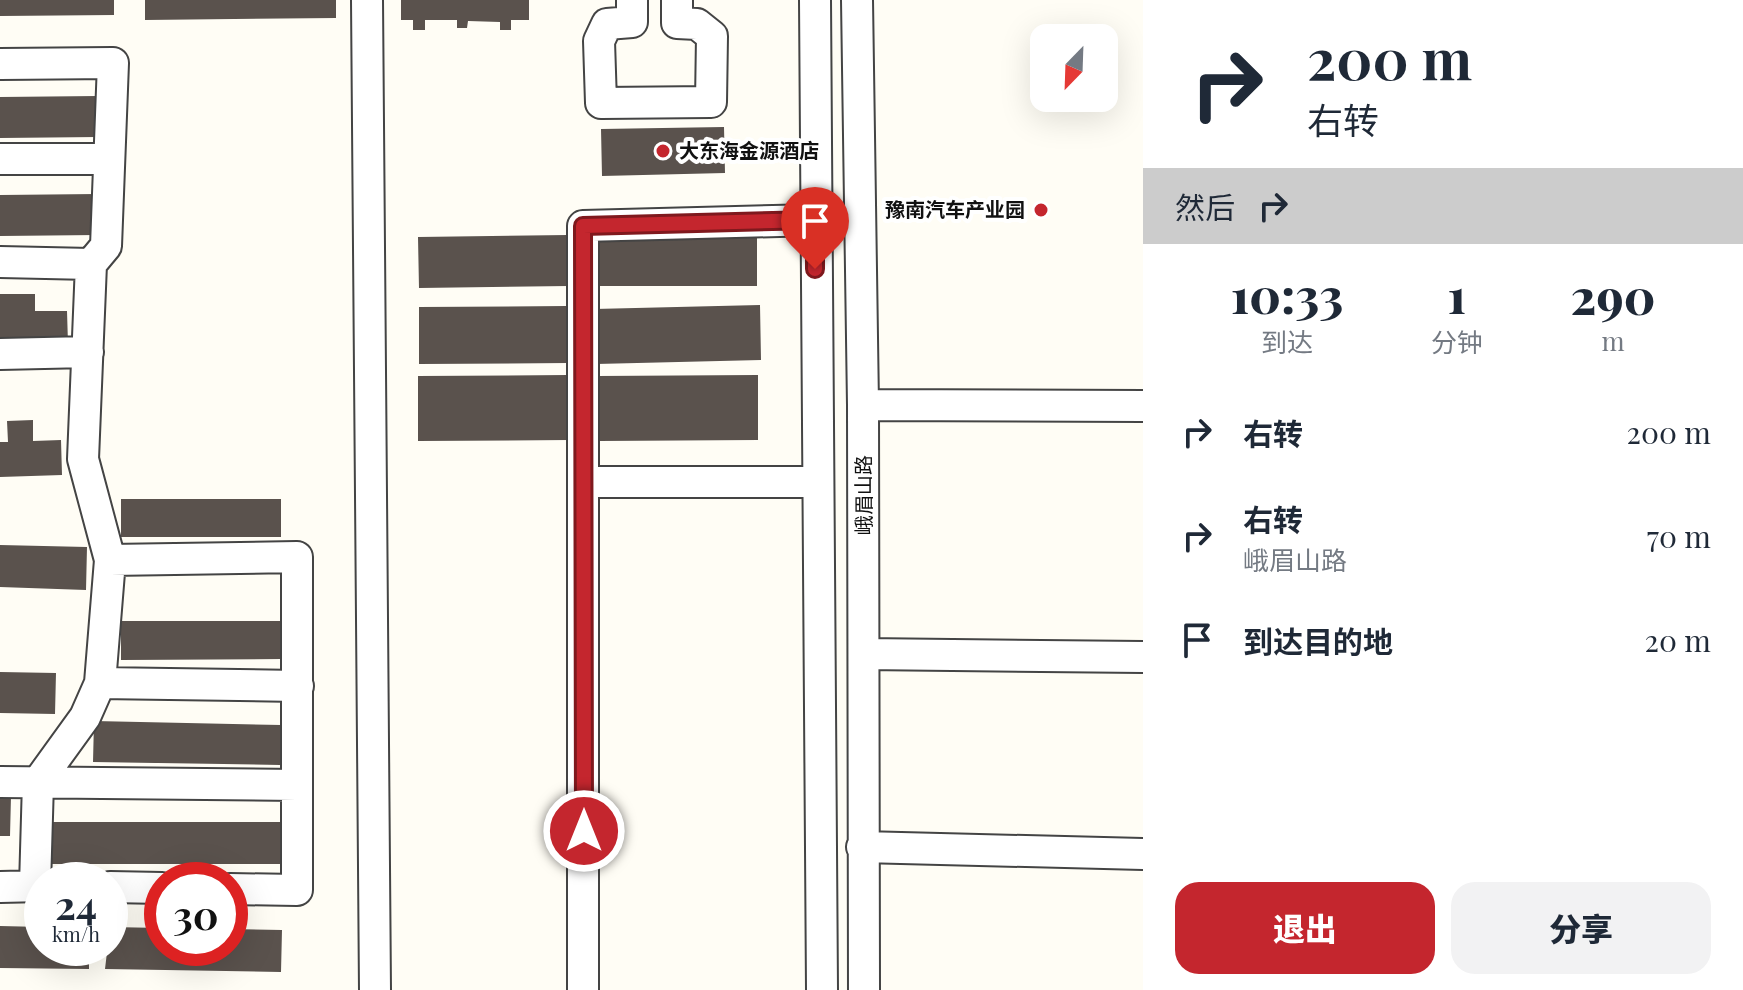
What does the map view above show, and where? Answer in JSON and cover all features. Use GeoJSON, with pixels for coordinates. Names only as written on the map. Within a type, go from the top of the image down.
{"type":"FeatureCollection","features":[{"type":"Feature","properties":{"kind":"street"},"geometry":{"type":"LineString","coordinates":[[367,0],[375,990]]}},
{"type":"Feature","properties":{"kind":"street"},"geometry":{"type":"LineString","coordinates":[[632,0],[632,22],[607,24],[599,41],[601,103],[711,102],[712,36],[697,24],[677,23],[677,0]]}},
{"type":"Feature","properties":{"kind":"street"},"geometry":{"type":"LineString","coordinates":[[815,0],[822,990]]}},
{"type":"Feature","properties":{"kind":"street","name":"峨眉山路"},"geometry":{"type":"LineString","coordinates":[[857,0],[865,654],[862,847],[864,990]]}},
{"type":"Feature","properties":{"kind":"street"},"geometry":{"type":"LineString","coordinates":[[0,64],[113,63],[106,246],[91,264],[83,459],[110,560],[100,683],[85,717],[38,782],[38,862]]}},
{"type":"Feature","properties":{"kind":"street"},"geometry":{"type":"LineString","coordinates":[[0,159],[109,159]]}},
{"type":"Feature","properties":{"kind":"street"},"geometry":{"type":"LineString","coordinates":[[583,990],[583,226],[815,220]]}},
{"type":"Feature","properties":{"kind":"street"},"geometry":{"type":"LineString","coordinates":[[0,262],[91,264]]}},
{"type":"Feature","properties":{"kind":"street"},"geometry":{"type":"LineString","coordinates":[[0,354],[88,352]]}},
{"type":"Feature","properties":{"kind":"street"},"geometry":{"type":"LineString","coordinates":[[863,405],[1143,406]]}},
{"type":"Feature","properties":{"kind":"street"},"geometry":{"type":"LineString","coordinates":[[585,482],[817,482]]}},
{"type":"Feature","properties":{"kind":"street"},"geometry":{"type":"LineString","coordinates":[[110,560],[297,557],[297,890],[248,889]]}},
{"type":"Feature","properties":{"kind":"street"},"geometry":{"type":"LineString","coordinates":[[865,654],[1143,657]]}},
{"type":"Feature","properties":{"kind":"street"},"geometry":{"type":"LineString","coordinates":[[100,683],[298,686]]}},
{"type":"Feature","properties":{"kind":"street"},"geometry":{"type":"LineString","coordinates":[[822,703],[865,704]]}},
{"type":"Feature","properties":{"kind":"street"},"geometry":{"type":"LineString","coordinates":[[0,782],[297,785]]}},
{"type":"Feature","properties":{"kind":"street"},"geometry":{"type":"LineString","coordinates":[[862,847],[1143,854]]}},
{"type":"Feature","properties":{"kind":"street"},"geometry":{"type":"LineString","coordinates":[[0,887],[24,886]]}},
{"type":"Feature","properties":{"kind":"building"},"geometry":{"type":"Polygon","coordinates":[[[0,0],[114,0],[114,15],[0,16],[0,0]]]}},
{"type":"Feature","properties":{"kind":"building"},"geometry":{"type":"Polygon","coordinates":[[[145,0],[336,0],[336,18],[145,20],[145,0]]]}},
{"type":"Feature","properties":{"kind":"building"},"geometry":{"type":"Polygon","coordinates":[[[401,0],[529,0],[529,20],[511,20],[511,30],[500,30],[500,22],[468,21],[467,28],[457,28],[457,20],[425,20],[425,30],[413,30],[413,20],[401,20],[401,0]]]}},
{"type":"Feature","properties":{"kind":"building"},"geometry":{"type":"Polygon","coordinates":[[[98,96],[98,137],[0,138],[0,97],[98,96]]]}},
{"type":"Feature","properties":{"kind":"building","name":"大东海金源酒店"},"geometry":{"type":"Polygon","coordinates":[[[724,127],[725,173],[602,176],[601,129],[724,127]]]}},
{"type":"Feature","properties":{"kind":"building"},"geometry":{"type":"Polygon","coordinates":[[[97,194],[97,235],[0,236],[0,195],[97,194]]]}},
{"type":"Feature","properties":{"kind":"building"},"geometry":{"type":"Polygon","coordinates":[[[594,234],[757,234],[757,286],[594,286],[594,234]]]}},
{"type":"Feature","properties":{"kind":"building"},"geometry":{"type":"Polygon","coordinates":[[[568,235],[568,286],[419,288],[418,237],[568,235]]]}},
{"type":"Feature","properties":{"kind":"building"},"geometry":{"type":"Polygon","coordinates":[[[0,294],[35,294],[35,311],[67,311],[68,344],[0,345],[0,294]]]}},
{"type":"Feature","properties":{"kind":"building"},"geometry":{"type":"Polygon","coordinates":[[[760,305],[761,360],[596,364],[594,309],[760,305]]]}},
{"type":"Feature","properties":{"kind":"building"},"geometry":{"type":"Polygon","coordinates":[[[567,306],[568,363],[419,364],[419,307],[567,306]]]}},
{"type":"Feature","properties":{"kind":"building"},"geometry":{"type":"Polygon","coordinates":[[[568,375],[569,440],[418,441],[418,376],[568,375]]]}},
{"type":"Feature","properties":{"kind":"building"},"geometry":{"type":"Polygon","coordinates":[[[758,375],[758,440],[599,441],[598,376],[758,375]]]}},
{"type":"Feature","properties":{"kind":"building"},"geometry":{"type":"Polygon","coordinates":[[[33,420],[33,441],[61,440],[62,475],[0,477],[0,442],[8,442],[7,421],[33,420]]]}},
{"type":"Feature","properties":{"kind":"building"},"geometry":{"type":"Polygon","coordinates":[[[121,499],[281,499],[281,537],[121,537],[121,499]]]}},
{"type":"Feature","properties":{"kind":"building"},"geometry":{"type":"Polygon","coordinates":[[[0,545],[87,547],[86,590],[0,587],[0,545]]]}},
{"type":"Feature","properties":{"kind":"building"},"geometry":{"type":"Polygon","coordinates":[[[121,621],[281,621],[281,659],[121,660],[121,621]]]}},
{"type":"Feature","properties":{"kind":"building"},"geometry":{"type":"Polygon","coordinates":[[[0,672],[56,673],[55,714],[0,713],[0,672]]]}},
{"type":"Feature","properties":{"kind":"building"},"geometry":{"type":"Polygon","coordinates":[[[94,721],[281,725],[280,765],[93,762],[94,721]]]}},
{"type":"Feature","properties":{"kind":"building"},"geometry":{"type":"Polygon","coordinates":[[[0,796],[11,796],[10,836],[0,836],[0,796]]]}},
{"type":"Feature","properties":{"kind":"building"},"geometry":{"type":"Polygon","coordinates":[[[49,822],[283,822],[283,864],[49,862],[49,822]]]}},
{"type":"Feature","properties":{"kind":"building"},"geometry":{"type":"Polygon","coordinates":[[[0,926],[24,927],[24,966],[89,966],[89,969],[0,968],[0,926]]]}},
{"type":"Feature","properties":{"kind":"building"},"geometry":{"type":"Polygon","coordinates":[[[128,927],[144,928],[144,966],[248,966],[248,929],[282,930],[281,972],[105,969],[105,966],[128,966],[128,927]]]}},
{"type":"Feature","properties":{"kind":"place","name":"大东海金源酒店"},"geometry":{"type":"Point","coordinates":[663,151]}},
{"type":"Feature","properties":{"kind":"place","name":"豫南汽车产业园"},"geometry":{"type":"Point","coordinates":[1041,210]}},
{"type":"Feature","properties":{"kind":"route"},"geometry":{"type":"LineString","coordinates":[[584,831],[583,226],[815,220],[815,269]]}}]}
